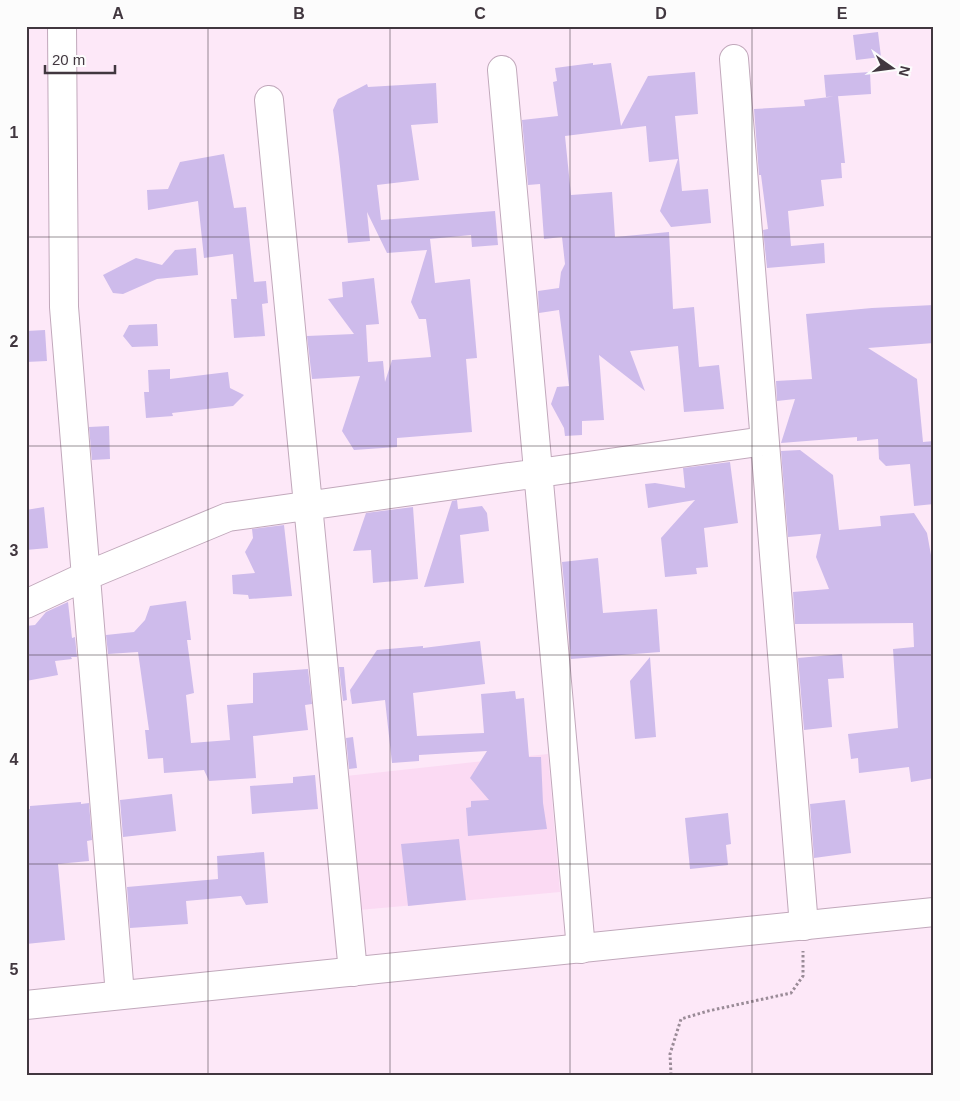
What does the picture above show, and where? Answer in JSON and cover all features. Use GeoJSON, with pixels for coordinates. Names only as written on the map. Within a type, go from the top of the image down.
{"type":"FeatureCollection","features":[{"type":"Feature","properties":{"kind":"street"},"geometry":{"type":"LineString","coordinates":[[62,26],[64,307],[120,995]]}},
{"type":"Feature","properties":{"kind":"street"},"geometry":{"type":"LineString","coordinates":[[734,60],[804,926]]}},
{"type":"Feature","properties":{"kind":"street"},"geometry":{"type":"LineString","coordinates":[[502,70],[581,949]]}},
{"type":"Feature","properties":{"kind":"street"},"geometry":{"type":"LineString","coordinates":[[270,100],[353,972]]}},
{"type":"Feature","properties":{"kind":"street"},"geometry":{"type":"LineString","coordinates":[[26,604],[86,576],[228,517],[764,441]]}},
{"type":"Feature","properties":{"kind":"street"},"geometry":{"type":"LineString","coordinates":[[26,1005],[934,912]]}},
{"type":"Feature","properties":{"kind":"path"},"geometry":{"type":"LineString","coordinates":[[671,1075],[670,1054],[681,1019],[708,1011],[791,993],[803,976],[804,926]]}},
{"type":"Feature","properties":{"kind":"shaded area"},"geometry":{"type":"Polygon","coordinates":[[[548,754],[560,892],[359,910],[346,776],[548,754]]]}},
{"type":"Feature","properties":{"kind":"building"},"geometry":{"type":"Polygon","coordinates":[[[878,32],[881,57],[856,60],[853,35],[878,32]]]}},
{"type":"Feature","properties":{"kind":"building"},"geometry":{"type":"Polygon","coordinates":[[[593,63],[593,65],[611,63],[621,126],[648,76],[695,72],[698,114],[675,116],[682,191],[708,189],[711,223],[671,227],[660,211],[678,159],[649,162],[646,126],[565,136],[571,195],[612,192],[615,237],[669,232],[673,309],[694,307],[699,367],[719,365],[724,409],[684,412],[678,346],[630,351],[645,391],[599,355],[604,420],[582,421],[582,435],[565,436],[564,428],[551,404],[557,387],[569,386],[559,310],[539,313],[538,291],[559,288],[561,272],[565,264],[562,237],[544,239],[540,184],[528,185],[522,120],[558,116],[553,82],[557,81],[555,68],[593,63]]]}},
{"type":"Feature","properties":{"kind":"building"},"geometry":{"type":"Polygon","coordinates":[[[870,72],[871,94],[826,97],[824,75],[870,72]]]}},
{"type":"Feature","properties":{"kind":"building"},"geometry":{"type":"Polygon","coordinates":[[[436,83],[438,123],[411,125],[419,180],[377,185],[381,220],[495,211],[498,245],[472,247],[471,235],[430,239],[435,283],[470,279],[477,358],[466,359],[472,432],[397,438],[397,447],[354,450],[342,431],[360,376],[312,379],[307,336],[354,334],[328,299],[343,297],[342,282],[374,278],[379,324],[366,325],[368,362],[383,361],[385,382],[392,360],[431,357],[426,319],[419,319],[411,302],[427,250],[387,253],[367,212],[370,241],[348,243],[333,110],[338,99],[367,84],[368,87],[436,83]]]}},
{"type":"Feature","properties":{"kind":"building"},"geometry":{"type":"Polygon","coordinates":[[[838,96],[845,163],[841,163],[842,178],[821,180],[824,206],[788,211],[791,246],[824,243],[825,263],[767,268],[763,230],[768,229],[761,175],[759,175],[754,109],[805,106],[804,100],[838,96]]]}},
{"type":"Feature","properties":{"kind":"building"},"geometry":{"type":"Polygon","coordinates":[[[224,154],[234,208],[246,207],[254,282],[266,281],[268,303],[262,304],[265,336],[234,338],[231,299],[237,299],[233,254],[204,258],[198,201],[148,210],[147,190],[168,189],[180,162],[224,154]]]}},
{"type":"Feature","properties":{"kind":"building"},"geometry":{"type":"Polygon","coordinates":[[[196,248],[198,275],[157,279],[123,294],[113,293],[103,275],[136,258],[162,265],[175,250],[196,248]]]}},
{"type":"Feature","properties":{"kind":"building"},"geometry":{"type":"Polygon","coordinates":[[[934,305],[934,343],[868,348],[917,379],[923,442],[934,441],[934,504],[914,506],[910,464],[886,466],[879,459],[878,439],[857,441],[857,437],[781,443],[795,399],[777,401],[776,381],[812,379],[806,314],[934,305]]]}},
{"type":"Feature","properties":{"kind":"building"},"geometry":{"type":"Polygon","coordinates":[[[157,324],[158,346],[132,347],[123,336],[129,325],[157,324]]]}},
{"type":"Feature","properties":{"kind":"building"},"geometry":{"type":"Polygon","coordinates":[[[45,330],[47,361],[26,362],[26,331],[45,330]]]}},
{"type":"Feature","properties":{"kind":"building"},"geometry":{"type":"Polygon","coordinates":[[[170,369],[170,379],[228,372],[230,388],[244,395],[233,406],[172,413],[173,416],[146,418],[144,392],[149,392],[148,370],[170,369]]]}},
{"type":"Feature","properties":{"kind":"building"},"geometry":{"type":"Polygon","coordinates":[[[109,426],[110,459],[92,460],[89,427],[109,426]]]}},
{"type":"Feature","properties":{"kind":"building"},"geometry":{"type":"Polygon","coordinates":[[[800,450],[833,475],[839,530],[881,526],[880,516],[914,513],[927,533],[931,555],[934,555],[934,778],[911,782],[909,767],[859,773],[858,758],[851,759],[848,734],[898,728],[893,649],[914,647],[913,623],[795,624],[793,592],[829,589],[816,557],[821,534],[788,537],[781,451],[800,450]]]}},
{"type":"Feature","properties":{"kind":"building"},"geometry":{"type":"Polygon","coordinates":[[[730,462],[738,523],[704,528],[708,567],[696,568],[697,574],[665,577],[661,538],[695,500],[648,508],[645,484],[655,483],[685,488],[683,468],[730,462]]]}},
{"type":"Feature","properties":{"kind":"building"},"geometry":{"type":"Polygon","coordinates":[[[457,500],[458,509],[482,506],[487,513],[489,531],[460,535],[464,583],[424,587],[452,501],[457,500]]]}},
{"type":"Feature","properties":{"kind":"building"},"geometry":{"type":"Polygon","coordinates":[[[44,507],[48,548],[26,550],[26,510],[44,507]]]}},
{"type":"Feature","properties":{"kind":"building"},"geometry":{"type":"Polygon","coordinates":[[[413,507],[418,579],[373,583],[371,550],[353,551],[366,513],[413,507]]]}},
{"type":"Feature","properties":{"kind":"building"},"geometry":{"type":"Polygon","coordinates":[[[284,525],[292,596],[249,599],[248,595],[233,594],[232,575],[255,573],[245,552],[253,538],[252,529],[284,525]]]}},
{"type":"Feature","properties":{"kind":"building"},"geometry":{"type":"Polygon","coordinates":[[[598,558],[603,613],[657,609],[660,652],[571,659],[562,562],[598,558]]]}},
{"type":"Feature","properties":{"kind":"building"},"geometry":{"type":"Polygon","coordinates":[[[186,601],[191,640],[187,640],[194,693],[186,695],[191,743],[230,740],[227,705],[253,703],[253,673],[308,669],[312,704],[305,705],[308,730],[253,736],[256,778],[209,781],[204,770],[164,773],[163,758],[148,759],[145,730],[149,730],[138,652],[108,654],[106,635],[134,632],[145,620],[150,606],[186,601]]]}},
{"type":"Feature","properties":{"kind":"building"},"geometry":{"type":"Polygon","coordinates":[[[68,602],[72,638],[75,637],[77,657],[55,661],[58,675],[26,681],[26,626],[35,625],[46,612],[68,602]]]}},
{"type":"Feature","properties":{"kind":"building"},"geometry":{"type":"Polygon","coordinates":[[[480,641],[485,684],[413,693],[417,736],[484,733],[481,694],[515,691],[516,699],[524,698],[529,757],[541,757],[543,803],[547,829],[468,836],[466,808],[471,807],[471,801],[489,800],[470,778],[487,751],[419,755],[419,761],[392,763],[385,700],[352,704],[350,690],[377,650],[423,646],[423,648],[480,641]]]}},
{"type":"Feature","properties":{"kind":"building"},"geometry":{"type":"Polygon","coordinates":[[[842,654],[844,678],[828,679],[832,727],[804,730],[798,658],[842,654]]]}},
{"type":"Feature","properties":{"kind":"building"},"geometry":{"type":"Polygon","coordinates":[[[650,657],[656,737],[635,739],[630,681],[650,657]]]}},
{"type":"Feature","properties":{"kind":"building"},"geometry":{"type":"Polygon","coordinates":[[[339,667],[344,667],[347,700],[343,701],[339,667]]]}},
{"type":"Feature","properties":{"kind":"building"},"geometry":{"type":"Polygon","coordinates":[[[353,737],[357,768],[349,769],[346,738],[353,737]]]}},
{"type":"Feature","properties":{"kind":"building"},"geometry":{"type":"Polygon","coordinates":[[[315,775],[318,809],[252,814],[250,786],[293,783],[293,777],[315,775]]]}},
{"type":"Feature","properties":{"kind":"building"},"geometry":{"type":"Polygon","coordinates":[[[172,794],[176,831],[123,837],[120,800],[172,794]]]}},
{"type":"Feature","properties":{"kind":"building"},"geometry":{"type":"Polygon","coordinates":[[[845,800],[851,853],[814,858],[810,804],[845,800]]]}},
{"type":"Feature","properties":{"kind":"building"},"geometry":{"type":"Polygon","coordinates":[[[81,802],[81,804],[89,803],[92,840],[87,841],[89,861],[58,864],[65,940],[26,944],[26,809],[30,809],[30,806],[81,802]]]}},
{"type":"Feature","properties":{"kind":"building"},"geometry":{"type":"Polygon","coordinates":[[[728,813],[731,844],[726,845],[728,865],[690,869],[685,818],[728,813]]]}},
{"type":"Feature","properties":{"kind":"building"},"geometry":{"type":"Polygon","coordinates":[[[459,839],[466,900],[408,906],[401,844],[459,839]]]}},
{"type":"Feature","properties":{"kind":"building"},"geometry":{"type":"Polygon","coordinates":[[[264,852],[268,903],[246,905],[241,896],[186,901],[188,924],[130,928],[127,887],[218,879],[217,856],[264,852]]]}}]}
